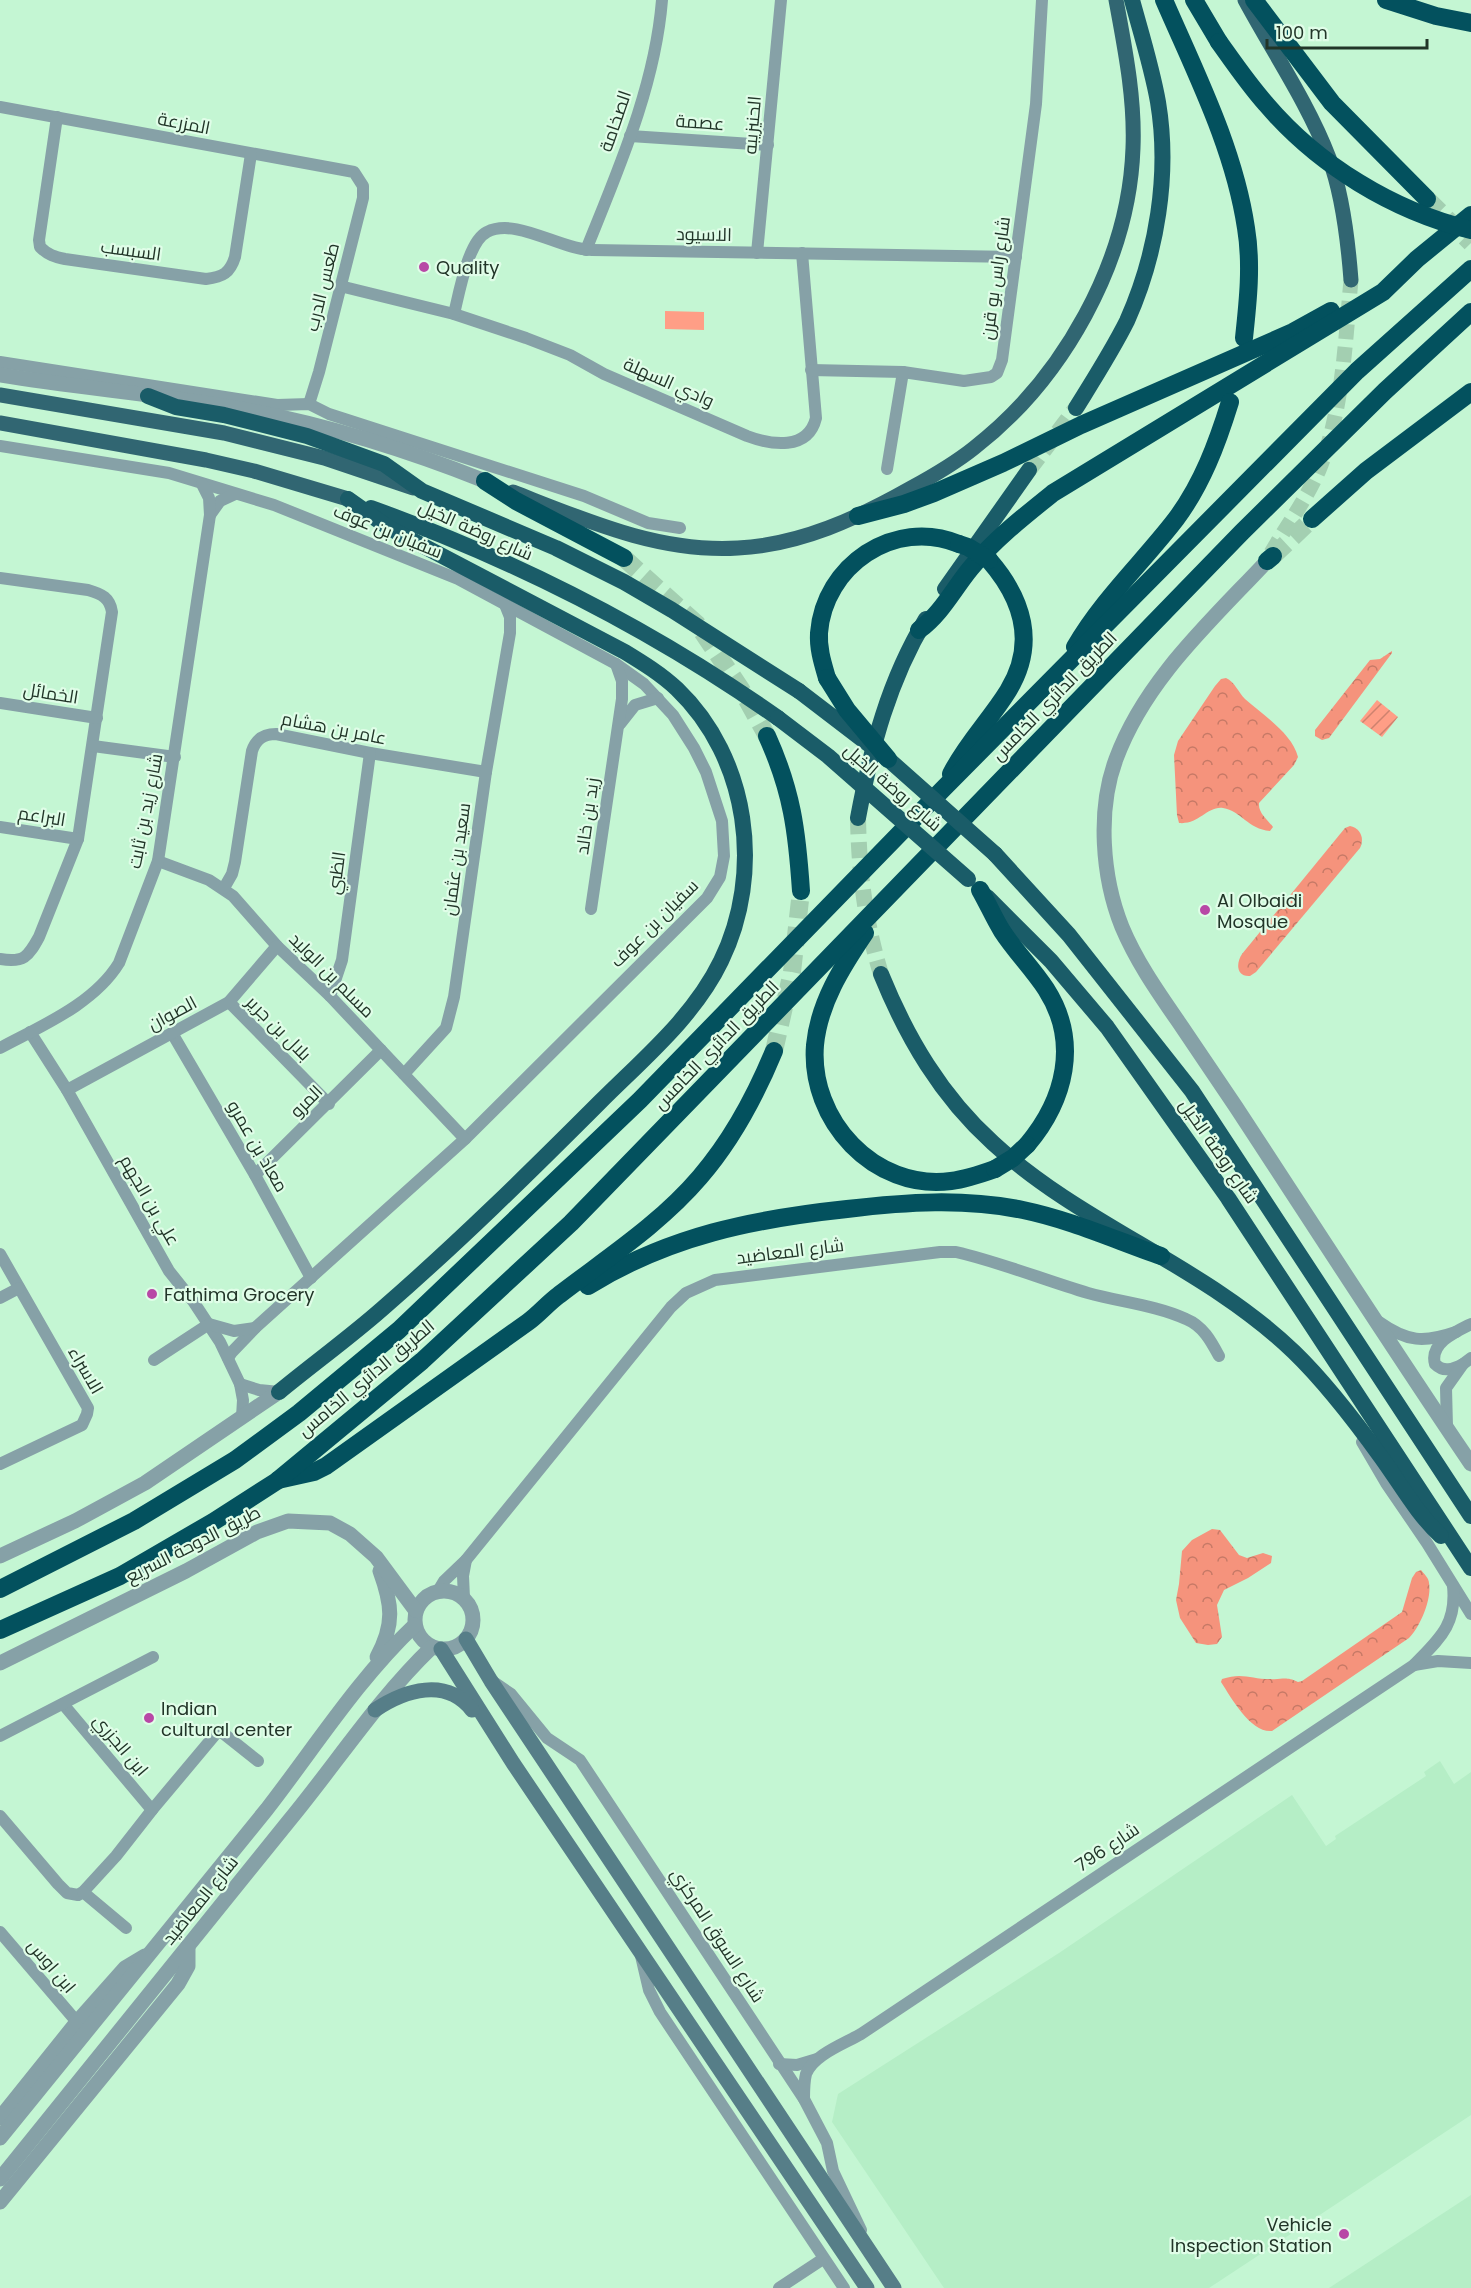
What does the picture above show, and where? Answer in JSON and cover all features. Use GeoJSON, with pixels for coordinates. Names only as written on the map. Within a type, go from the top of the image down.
{"type":"FeatureCollection","features":[{"type":"Feature","properties":{"kind":"highway"},"geometry":{"type":"LineString","coordinates":[[1076,408],[1113,348],[1139,290],[1149,260],[1160,197],[1161,144],[1158,102],[1132,0]]}},
{"type":"Feature","properties":{"kind":"highway"},"geometry":{"type":"LineString","coordinates":[[1164,0],[1221,136],[1242,202],[1247,230],[1249,264],[1244,338]]}},
{"type":"Feature","properties":{"kind":"highway"},"geometry":{"type":"LineString","coordinates":[[1194,0],[1220,42],[1267,105],[1293,132],[1336,168],[1397,203],[1471,230]]}},
{"type":"Feature","properties":{"kind":"highway"},"geometry":{"type":"LineString","coordinates":[[1254,0],[1332,103],[1427,199]]}},
{"type":"Feature","properties":{"kind":"highway"},"geometry":{"type":"LineString","coordinates":[[1386,0],[1436,16],[1471,23]]}},
{"type":"Feature","properties":{"kind":"highway"},"geometry":{"type":"LineString","coordinates":[[919,630],[936,616],[990,547],[1053,493],[1383,292],[1417,259],[1471,215]]}},
{"type":"Feature","properties":{"kind":"highway"},"geometry":{"type":"LineString","coordinates":[[858,516],[904,504],[934,493],[1081,425],[1293,332],[1417,259]]}},
{"type":"Feature","properties":{"kind":"highway","name":"الطريق الدائري الخامس"},"geometry":{"type":"LineString","coordinates":[[0,1589],[125,1526],[196,1485],[265,1439],[399,1330],[632,1108],[813,925],[943,789],[1357,371],[1471,269]]}},
{"type":"Feature","properties":{"kind":"highway","name":"الطريق الدائري الخامس"},"geometry":{"type":"LineString","coordinates":[[0,1630],[120,1576],[213,1522],[277,1481],[422,1361],[571,1223],[1242,532],[1385,391],[1471,312]]}},
{"type":"Feature","properties":{"kind":"highway"},"geometry":{"type":"LineString","coordinates":[[1312,519],[1366,471],[1471,392]]}},
{"type":"Feature","properties":{"kind":"highway"},"geometry":{"type":"LineString","coordinates":[[148,396],[176,406],[277,427],[335,444],[384,464],[422,491]]}},
{"type":"Feature","properties":{"kind":"highway"},"geometry":{"type":"LineString","coordinates":[[1062,671],[1088,625],[1177,518],[1201,479],[1220,435],[1230,402]]}},
{"type":"Feature","properties":{"kind":"highway"},"geometry":{"type":"LineString","coordinates":[[858,818],[867,768],[881,717],[900,668],[919,630],[981,536],[1029,470]]}},
{"type":"Feature","properties":{"kind":"highway"},"geometry":{"type":"LineString","coordinates":[[485,481],[516,501],[624,558]]}},
{"type":"Feature","properties":{"kind":"highway","name":"شارع روضة الخيل"},"geometry":{"type":"LineString","coordinates":[[422,491],[556,548],[624,582],[672,610],[799,691],[888,759],[995,854],[1069,935],[1132,1011],[1192,1091],[1471,1516]]}},
{"type":"Feature","properties":{"kind":"highway"},"geometry":{"type":"LineString","coordinates":[[279,1392],[381,1311],[484,1217],[673,1029],[705,990],[721,962],[734,930],[744,880],[744,823],[737,789],[730,769],[709,728],[678,690],[662,675],[625,652],[389,528],[348,499]]}},
{"type":"Feature","properties":{"kind":"highway","name":"شارع روضة الخيل"},"geometry":{"type":"LineString","coordinates":[[348,499],[465,544],[584,601],[721,678],[778,718],[845,770],[974,884],[1051,961],[1107,1027],[1228,1198],[1471,1568]]}},
{"type":"Feature","properties":{"kind":"highway"},"geometry":{"type":"LineString","coordinates":[[888,759],[847,710],[827,678],[820,656],[819,635],[822,614],[835,585],[855,561],[873,549],[893,541],[914,537],[935,538],[968,547],[989,560],[1011,589],[1022,622],[1021,657],[1008,690],[962,752],[943,789]]}},
{"type":"Feature","properties":{"kind":"highway"},"geometry":{"type":"LineString","coordinates":[[767,736],[781,766],[792,804],[801,891]]}},
{"type":"Feature","properties":{"kind":"highway"},"geometry":{"type":"LineString","coordinates":[[893,892],[847,960],[825,1002],[815,1045],[815,1072],[820,1095],[830,1117],[843,1137],[860,1154],[880,1167],[902,1176],[926,1181],[949,1182],[995,1169],[1013,1158],[1027,1145],[1042,1127],[1058,1094],[1065,1059],[1063,1035],[1057,1012],[1047,990],[1003,932],[974,884]]}},
{"type":"Feature","properties":{"kind":"highway"},"geometry":{"type":"LineString","coordinates":[[881,974],[907,1033],[939,1083],[962,1112],[993,1143],[1073,1202],[1198,1279],[1261,1323],[1294,1352],[1324,1385],[1379,1455],[1425,1520],[1460,1552]]}},
{"type":"Feature","properties":{"kind":"highway"},"geometry":{"type":"LineString","coordinates":[[277,1481],[314,1472],[326,1466],[535,1317],[557,1296],[657,1220],[699,1178],[718,1155],[745,1114],[774,1051]]}},
{"type":"Feature","properties":{"kind":"highway"},"geometry":{"type":"LineString","coordinates":[[535,1317],[553,1309],[629,1263],[699,1235],[806,1214],[878,1205],[978,1203],[1021,1210],[1071,1222],[1161,1256]]}},
{"type":"Feature","properties":{"kind":"highway"},"geometry":{"type":"LineString","coordinates":[[1436,1462],[1471,1498]]}},
{"type":"Feature","properties":{"kind":"main road"},"geometry":{"type":"LineString","coordinates":[[485,481],[629,535],[697,548],[737,549],[776,544],[811,535],[858,516],[950,466],[996,429],[1042,380],[1070,340],[1089,306],[1109,261],[1120,229],[1133,150],[1132,93],[1116,0]]}},
{"type":"Feature","properties":{"kind":"main road"},"geometry":{"type":"LineString","coordinates":[[1245,0],[1303,105],[1329,159],[1347,239],[1351,280]]}},
{"type":"Feature","properties":{"kind":"main road","name":"شارع روضة الخيل"},"geometry":{"type":"LineString","coordinates":[[0,395],[224,433],[324,458],[422,491]]}},
{"type":"Feature","properties":{"kind":"main road","name":"شارع روضة الخيل"},"geometry":{"type":"LineString","coordinates":[[0,423],[206,460],[254,471],[348,499]]}},
{"type":"Feature","properties":{"kind":"main road","name":"شارع السوق المركزي"},"geometry":{"type":"LineString","coordinates":[[466,1639],[491,1681],[894,2288]]}},
{"type":"Feature","properties":{"kind":"main road"},"geometry":{"type":"LineString","coordinates":[[436,1648],[867,2288]]}},
{"type":"Feature","properties":{"kind":"main road"},"geometry":{"type":"LineString","coordinates":[[375,1710],[406,1693],[424,1690],[446,1692],[466,1703],[513,1763]]}},
{"type":"Feature","properties":{"kind":"street","name":"الصخامة"},"geometry":{"type":"LineString","coordinates":[[586,250],[630,136],[651,69],[659,33],[662,0]]}},
{"type":"Feature","properties":{"kind":"street","name":"الحنيزيبه"},"geometry":{"type":"LineString","coordinates":[[757,253],[781,0]]}},
{"type":"Feature","properties":{"kind":"street","name":"شارع راس بو قرن"},"geometry":{"type":"LineString","coordinates":[[811,370],[903,372],[964,381],[991,377],[997,373],[1002,360],[1036,104],[1042,0]]}},
{"type":"Feature","properties":{"kind":"street","name":"المزرعة"},"geometry":{"type":"LineString","coordinates":[[0,107],[346,170],[354,172],[360,178]]}},
{"type":"Feature","properties":{"kind":"street","name":"السبسب"},"geometry":{"type":"LineString","coordinates":[[57,117],[39,240],[40,248],[44,251],[51,256],[65,259],[206,279],[221,277],[232,269],[252,154]]}},
{"type":"Feature","properties":{"kind":"street","name":"عصمة"},"geometry":{"type":"LineString","coordinates":[[630,136],[768,145]]}},
{"type":"Feature","properties":{"kind":"street","name":"طعس الدرب"},"geometry":{"type":"LineString","coordinates":[[309,404],[363,198],[360,178]]}},
{"type":"Feature","properties":{"kind":"street","name":"الاسيود"},"geometry":{"type":"LineString","coordinates":[[454,314],[472,249],[484,233],[494,228],[508,228],[586,250],[1016,257]]}},
{"type":"Feature","properties":{"kind":"street","name":"وادي السهلة"},"geometry":{"type":"LineString","coordinates":[[340,286],[454,314],[570,356],[604,374],[761,441],[790,443],[801,440],[809,434],[816,418],[802,253]]}},
{"type":"Feature","properties":{"kind":"street"},"geometry":{"type":"LineString","coordinates":[[0,362],[277,405],[309,404],[328,414],[584,496],[648,523],[680,528]]}},
{"type":"Feature","properties":{"kind":"street"},"geometry":{"type":"LineString","coordinates":[[887,469],[903,372]]}},
{"type":"Feature","properties":{"kind":"street"},"geometry":{"type":"LineString","coordinates":[[0,375],[234,408],[320,426],[403,451],[485,481]]}},
{"type":"Feature","properties":{"kind":"street"},"geometry":{"type":"LineString","coordinates":[[0,446],[144,468],[202,484]]}},
{"type":"Feature","properties":{"kind":"street","name":"سفيان بن عوف"},"geometry":{"type":"LineString","coordinates":[[202,484],[274,506],[458,579],[616,664],[644,684],[684,730],[712,789],[722,821],[724,840],[723,866],[720,877],[707,898],[465,1139],[256,1328],[228,1358]]}},
{"type":"Feature","properties":{"kind":"street","name":"شارع زيد بن ثابت"},"geometry":{"type":"LineString","coordinates":[[0,1048],[86,999],[110,978],[158,861],[210,515],[209,498],[202,484]]}},
{"type":"Feature","properties":{"kind":"street"},"geometry":{"type":"LineString","coordinates":[[210,515],[219,501],[235,494]]}},
{"type":"Feature","properties":{"kind":"street","name":"شارع روضة الخيل"},"geometry":{"type":"LineString","coordinates":[[1270,557],[1170,665],[1138,713],[1115,760],[1107,797],[1104,845],[1109,885],[1122,926],[1144,972],[1206,1062],[1371,1316],[1471,1464]]}},
{"type":"Feature","properties":{"kind":"street"},"geometry":{"type":"LineString","coordinates":[[0,578],[88,590],[107,598],[112,612],[78,839],[32,950],[18,961],[0,959]]}},
{"type":"Feature","properties":{"kind":"street","name":"سعيد بن عثمان"},"geometry":{"type":"LineString","coordinates":[[404,1074],[446,1028],[451,1013],[486,772],[510,633],[510,617],[504,602]]}},
{"type":"Feature","properties":{"kind":"street"},"geometry":{"type":"LineString","coordinates":[[510,633],[522,623],[536,619]]}},
{"type":"Feature","properties":{"kind":"street","name":"زيد بن خالد"},"geometry":{"type":"LineString","coordinates":[[591,909],[623,691],[616,664]]}},
{"type":"Feature","properties":{"kind":"street"},"geometry":{"type":"LineString","coordinates":[[618,727],[635,705],[658,698]]}},
{"type":"Feature","properties":{"kind":"street","name":"الخمائل"},"geometry":{"type":"LineString","coordinates":[[0,703],[97,718]]}},
{"type":"Feature","properties":{"kind":"street","name":"عامر بن هشام"},"geometry":{"type":"LineString","coordinates":[[224,888],[235,862],[252,751],[255,742],[261,737],[276,734],[370,753],[486,772]]}},
{"type":"Feature","properties":{"kind":"street"},"geometry":{"type":"LineString","coordinates":[[93,746],[175,757]]}},
{"type":"Feature","properties":{"kind":"street","name":"الظبي"},"geometry":{"type":"LineString","coordinates":[[330,996],[342,960],[370,753]]}},
{"type":"Feature","properties":{"kind":"street","name":"البراعم"},"geometry":{"type":"LineString","coordinates":[[0,827],[78,839]]}},
{"type":"Feature","properties":{"kind":"street","name":"مسلم بن الوليد"},"geometry":{"type":"LineString","coordinates":[[158,861],[224,888],[465,1139]]}},
{"type":"Feature","properties":{"kind":"street","name":"الصوان"},"geometry":{"type":"LineString","coordinates":[[67,1090],[229,1002],[278,946]]}},
{"type":"Feature","properties":{"kind":"street","name":"بلال بن جرير"},"geometry":{"type":"LineString","coordinates":[[229,1002],[329,1104]]}},
{"type":"Feature","properties":{"kind":"street","name":"علي بن الجهم"},"geometry":{"type":"LineString","coordinates":[[30,1032],[67,1090],[169,1270],[209,1324],[228,1358],[240,1384],[243,1400],[242,1417]]}},
{"type":"Feature","properties":{"kind":"street","name":"معاذ بن عمرو"},"geometry":{"type":"LineString","coordinates":[[172,1034],[255,1175],[311,1278]]}},
{"type":"Feature","properties":{"kind":"street","name":"المرو"},"geometry":{"type":"LineString","coordinates":[[255,1175],[381,1050]]}},
{"type":"Feature","properties":{"kind":"street","name":"شارع المعاضيد"},"geometry":{"type":"LineString","coordinates":[[438,1591],[444,1581],[466,1560],[671,1307],[686,1293],[715,1280],[940,1252],[956,1252],[1090,1294],[1187,1319],[1198,1326],[1210,1339],[1219,1356]]}},
{"type":"Feature","properties":{"kind":"street","name":"الاسراء"},"geometry":{"type":"LineString","coordinates":[[0,1254],[88,1408],[82,1425],[0,1464]]}},
{"type":"Feature","properties":{"kind":"street"},"geometry":{"type":"LineString","coordinates":[[0,1298],[19,1288]]}},
{"type":"Feature","properties":{"kind":"street"},"geometry":{"type":"LineString","coordinates":[[1371,1316],[1390,1330],[1411,1338],[1422,1340],[1456,1332]]}},
{"type":"Feature","properties":{"kind":"street"},"geometry":{"type":"LineString","coordinates":[[154,1360],[209,1324],[234,1331],[256,1328]]}},
{"type":"Feature","properties":{"kind":"street"},"geometry":{"type":"LineString","coordinates":[[1467,1361],[1452,1369],[1443,1370],[1435,1364],[1433,1359],[1437,1347],[1471,1324]]}},
{"type":"Feature","properties":{"kind":"street"},"geometry":{"type":"LineString","coordinates":[[1447,1428],[1446,1388],[1467,1361]]}},
{"type":"Feature","properties":{"kind":"street"},"geometry":{"type":"LineString","coordinates":[[240,1384],[259,1390],[279,1392]]}},
{"type":"Feature","properties":{"kind":"street"},"geometry":{"type":"LineString","coordinates":[[0,1556],[75,1521],[127,1493],[183,1459],[279,1392]]}},
{"type":"Feature","properties":{"kind":"street"},"geometry":{"type":"LineString","coordinates":[[1351,1419],[1386,1483],[1471,1614]]}},
{"type":"Feature","properties":{"kind":"street","name":"طريق الدوحة السريع"},"geometry":{"type":"LineString","coordinates":[[0,1663],[186,1571],[257,1532],[288,1521],[330,1523],[350,1534],[376,1557],[415,1618]]}},
{"type":"Feature","properties":{"kind":"street"},"geometry":{"type":"LineString","coordinates":[[360,1686],[384,1643],[390,1620],[388,1595],[376,1557]]}},
{"type":"Feature","properties":{"kind":"street"},"geometry":{"type":"LineString","coordinates":[[464,1598],[447,1590],[428,1595],[421,1602],[415,1618],[420,1638],[436,1648],[455,1647],[466,1639],[471,1631],[472,1614],[464,1598],[463,1576],[466,1560]]}},
{"type":"Feature","properties":{"kind":"street","name":"شارع 796"},"geometry":{"type":"LineString","coordinates":[[804,2099],[806,2075],[810,2067],[821,2058],[861,2034],[1414,1665],[1440,1638],[1447,1627],[1454,1600],[1453,1586]]}},
{"type":"Feature","properties":{"kind":"street","name":"شارع المعاضيد"},"geometry":{"type":"LineString","coordinates":[[0,2138],[155,1950],[415,1618]]}},
{"type":"Feature","properties":{"kind":"street","name":"شارع المعاضيد"},"geometry":{"type":"LineString","coordinates":[[0,2179],[304,1803],[375,1710],[402,1678],[436,1648]]}},
{"type":"Feature","properties":{"kind":"street","name":"ابن الجزري"},"geometry":{"type":"LineString","coordinates":[[0,1736],[153,1657]]}},
{"type":"Feature","properties":{"kind":"street","name":"شارع 796"},"geometry":{"type":"LineString","coordinates":[[1414,1665],[1438,1661],[1471,1663]]}},
{"type":"Feature","properties":{"kind":"street","name":"شارع السوق المركزي"},"geometry":{"type":"LineString","coordinates":[[491,1681],[511,1694],[547,1738],[580,1760],[804,2099],[827,2143],[833,2171],[859,2223],[864,2243]]}},
{"type":"Feature","properties":{"kind":"street","name":"ابن الجزري"},"geometry":{"type":"LineString","coordinates":[[63,1704],[152,1810]]}},
{"type":"Feature","properties":{"kind":"street"},"geometry":{"type":"LineString","coordinates":[[0,1816],[58,1884],[73,1895],[83,1892],[116,1856],[219,1730],[258,1761]]}},
{"type":"Feature","properties":{"kind":"street"},"geometry":{"type":"LineString","coordinates":[[83,1892],[126,1928]]}},
{"type":"Feature","properties":{"kind":"street","name":"ابن اوس"},"geometry":{"type":"LineString","coordinates":[[0,1932],[77,2022]]}},
{"type":"Feature","properties":{"kind":"street"},"geometry":{"type":"LineString","coordinates":[[0,2202],[178,1984],[188,1966],[188,1946]]}},
{"type":"Feature","properties":{"kind":"street"},"geometry":{"type":"LineString","coordinates":[[0,2118],[77,2022],[125,1968],[155,1950]]}},
{"type":"Feature","properties":{"kind":"street"},"geometry":{"type":"LineString","coordinates":[[641,1955],[645,1979],[660,2012],[844,2288]]}},
{"type":"Feature","properties":{"kind":"street","name":"شارع 796"},"geometry":{"type":"LineString","coordinates":[[779,2064],[797,2065],[821,2058]]}},
{"type":"Feature","properties":{"kind":"street"},"geometry":{"type":"LineString","coordinates":[[20,2154],[20,2178]]}},
{"type":"Feature","properties":{"kind":"street"},"geometry":{"type":"LineString","coordinates":[[779,2288],[823,2259]]}},
{"type":"Feature","properties":{"kind":"shaded area"},"geometry":{"type":"Polygon","coordinates":[[[665,311],[704,312],[704,330],[665,329],[665,311]]]}},
{"type":"Feature","properties":{"kind":"shaded area"},"geometry":{"type":"Polygon","coordinates":[[[1377,700],[1398,717],[1382,737],[1360,721],[1377,700]]]}},
{"type":"Feature","properties":{"kind":"shaded area"},"geometry":{"type":"Polygon","coordinates":[[[1440,1761],[1454,1784],[1471,1772],[1471,2115],[1209,2288],[944,2288],[832,2122],[838,2094],[1059,1953],[1292,1795],[1326,1846],[1336,1839],[1335,1836],[1426,1776],[1424,1772],[1440,1761]]]}},
{"type":"Feature","properties":{"kind":"shaded area"},"geometry":{"type":"Polygon","coordinates":[[[1471,2195],[1471,2288],[1329,2288],[1471,2195]]]}},
{"type":"Feature","properties":{"kind":"green space"},"geometry":{"type":"Polygon","coordinates":[[[1392,651],[1329,738],[1322,740],[1315,736],[1315,730],[1370,660],[1380,659],[1392,651]]]}},
{"type":"Feature","properties":{"kind":"green space"},"geometry":{"type":"Polygon","coordinates":[[[1226,678],[1245,699],[1283,732],[1295,748],[1298,757],[1294,765],[1259,803],[1262,813],[1273,827],[1270,831],[1262,830],[1223,808],[1212,810],[1192,821],[1179,823],[1174,755],[1178,741],[1215,686],[1221,679],[1226,678]]]}},
{"type":"Feature","properties":{"kind":"green space"},"geometry":{"type":"Polygon","coordinates":[[[1350,826],[1361,834],[1360,848],[1256,972],[1250,976],[1242,974],[1238,965],[1242,954],[1345,828],[1350,826]]]}},
{"type":"Feature","properties":{"kind":"green space"},"geometry":{"type":"Polygon","coordinates":[[[1212,1529],[1220,1530],[1239,1555],[1247,1558],[1263,1553],[1272,1556],[1271,1563],[1224,1590],[1217,1605],[1222,1637],[1217,1644],[1208,1645],[1196,1643],[1180,1618],[1176,1600],[1182,1551],[1192,1540],[1212,1529]]]}},
{"type":"Feature","properties":{"kind":"green space"},"geometry":{"type":"Polygon","coordinates":[[[1421,1570],[1429,1581],[1429,1597],[1421,1620],[1409,1638],[1272,1731],[1257,1727],[1236,1706],[1221,1682],[1222,1679],[1241,1676],[1302,1681],[1402,1612],[1412,1578],[1416,1572],[1421,1570]]]}},
{"type":"Feature","properties":{"kind":"tunnel"},"geometry":{"type":"LineString","coordinates":[[1427,199],[1471,243]]}},
{"type":"Feature","properties":{"kind":"tunnel"},"geometry":{"type":"LineString","coordinates":[[1271,553],[1309,491],[1327,447],[1342,376],[1351,280]]}},
{"type":"Feature","properties":{"kind":"tunnel"},"geometry":{"type":"LineString","coordinates":[[1029,470],[1076,408]]}},
{"type":"Feature","properties":{"kind":"tunnel"},"geometry":{"type":"LineString","coordinates":[[1273,556],[1312,519]]}},
{"type":"Feature","properties":{"kind":"tunnel"},"geometry":{"type":"LineString","coordinates":[[624,558],[697,624],[741,689],[767,736]]}},
{"type":"Feature","properties":{"kind":"tunnel"},"geometry":{"type":"LineString","coordinates":[[858,818],[864,897],[881,974]]}},
{"type":"Feature","properties":{"kind":"tunnel"},"geometry":{"type":"LineString","coordinates":[[774,1051],[792,972],[801,891]]}},
{"type":"Feature","properties":{"kind":"place","name":"Quality"},"geometry":{"type":"Point","coordinates":[424,267]}},
{"type":"Feature","properties":{"kind":"place","name":"Al Olbaidi Mosque"},"geometry":{"type":"Point","coordinates":[1205,910]}},
{"type":"Feature","properties":{"kind":"place","name":"Fathima Grocery"},"geometry":{"type":"Point","coordinates":[152,1294]}},
{"type":"Feature","properties":{"kind":"place","name":"Indian cultural center"},"geometry":{"type":"Point","coordinates":[149,1718]}},
{"type":"Feature","properties":{"kind":"place","name":"Vehicle Inspection Station"},"geometry":{"type":"Point","coordinates":[1344,2234]}}]}
